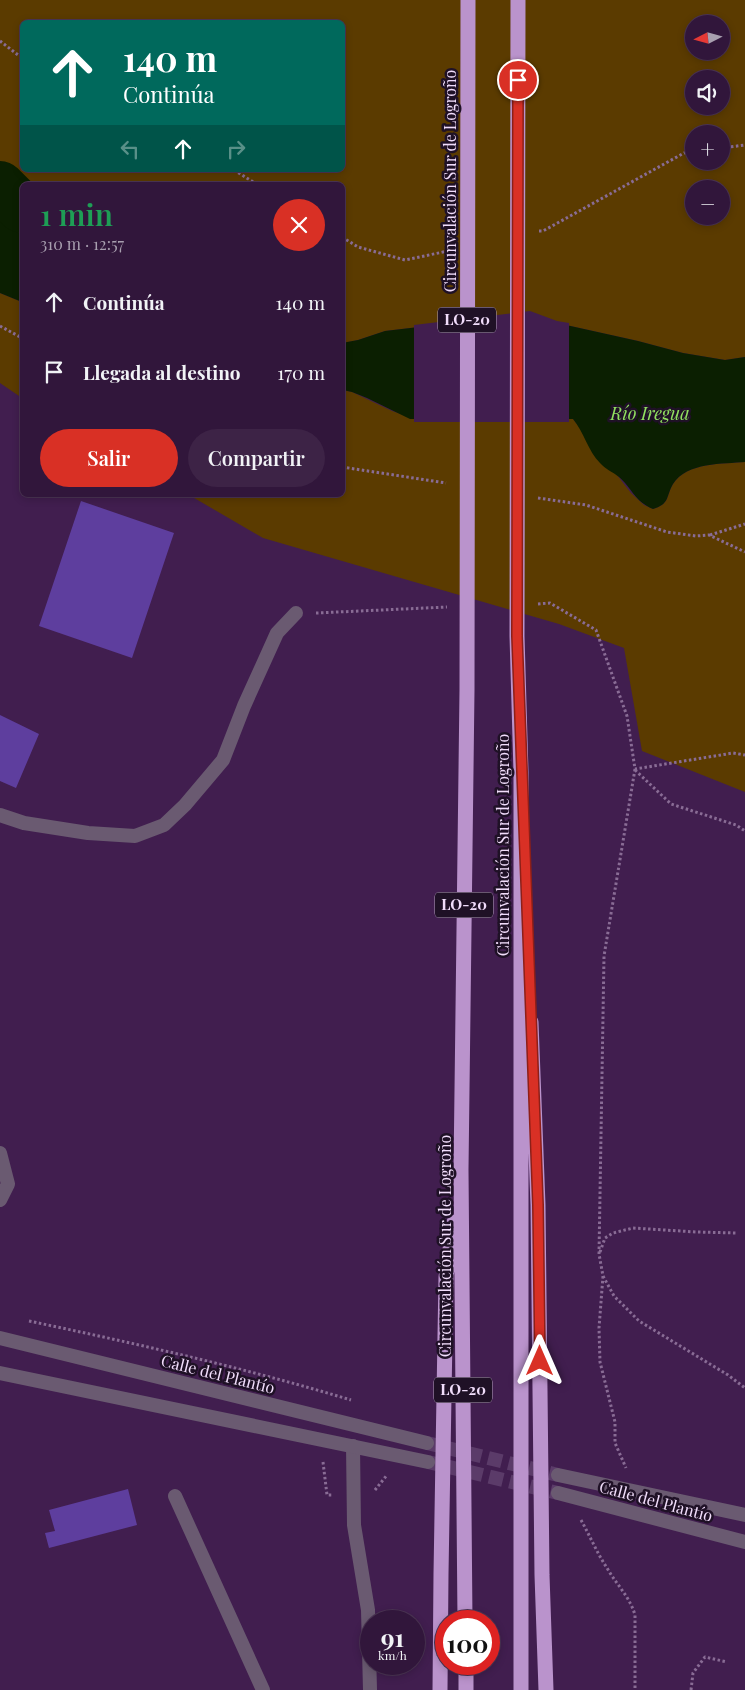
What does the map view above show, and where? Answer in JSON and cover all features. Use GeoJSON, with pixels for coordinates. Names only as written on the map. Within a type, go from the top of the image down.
{"type":"FeatureCollection","features":[{"type":"Feature","properties":{"kind":"highway","name":"Circunvalación Sur de Logroño"},"geometry":{"type":"LineString","coordinates":[[465,1610],[459,1205],[467,690],[468,0]]}},
{"type":"Feature","properties":{"kind":"highway","name":"Circunvalación Sur de Logroño"},"geometry":{"type":"LineString","coordinates":[[518,0],[517,636],[521,772],[521,1690]]}},
{"type":"Feature","properties":{"kind":"highway"},"geometry":{"type":"LineString","coordinates":[[521,772],[538,1205],[542,1575],[546,1690]]}},
{"type":"Feature","properties":{"kind":"highway"},"geometry":{"type":"LineString","coordinates":[[440,1690],[446,1277],[459,1205]]}},
{"type":"Feature","properties":{"kind":"highway"},"geometry":{"type":"LineString","coordinates":[[466,1675],[466,1690]]}},
{"type":"Feature","properties":{"kind":"street"},"geometry":{"type":"LineString","coordinates":[[0,815],[24,823],[88,833],[135,836],[164,825],[185,805],[223,760],[244,706],[277,634],[296,614]]}},
{"type":"Feature","properties":{"kind":"street"},"geometry":{"type":"LineString","coordinates":[[0,1153],[8,1184],[0,1200]]}},
{"type":"Feature","properties":{"kind":"street","name":"Calle del Plantío"},"geometry":{"type":"LineString","coordinates":[[0,1338],[427,1444]]}},
{"type":"Feature","properties":{"kind":"street"},"geometry":{"type":"LineString","coordinates":[[0,1373],[428,1462]]}},
{"type":"Feature","properties":{"kind":"street"},"geometry":{"type":"LineString","coordinates":[[352,1446],[354,1525],[368,1610],[370,1690]]}},
{"type":"Feature","properties":{"kind":"street","name":"Calle del Plantío"},"geometry":{"type":"LineString","coordinates":[[558,1475],[745,1515]]}},
{"type":"Feature","properties":{"kind":"street","name":"Calle del Plantío"},"geometry":{"type":"LineString","coordinates":[[558,1493],[745,1542]]}},
{"type":"Feature","properties":{"kind":"street"},"geometry":{"type":"LineString","coordinates":[[175,1496],[263,1690]]}},
{"type":"Feature","properties":{"kind":"path"},"geometry":{"type":"LineString","coordinates":[[0,41],[20,56]]}},
{"type":"Feature","properties":{"kind":"path"},"geometry":{"type":"LineString","coordinates":[[730,147],[745,145]]}},
{"type":"Feature","properties":{"kind":"path"},"geometry":{"type":"LineString","coordinates":[[237,172],[253,182]]}},
{"type":"Feature","properties":{"kind":"path"},"geometry":{"type":"LineString","coordinates":[[0,326],[20,337]]}},
{"type":"Feature","properties":{"kind":"path"},"geometry":{"type":"LineString","coordinates":[[586,505],[667,532],[696,536],[709,536],[745,524]]}},
{"type":"Feature","properties":{"kind":"path"},"geometry":{"type":"LineString","coordinates":[[709,536],[745,552]]}},
{"type":"Feature","properties":{"kind":"path"},"geometry":{"type":"LineString","coordinates":[[627,1470],[615,1443],[615,1422],[600,1362],[598,1328],[603,1276],[599,1254],[604,956],[635,769],[671,804],[736,825],[745,831]]}},
{"type":"Feature","properties":{"kind":"path"},"geometry":{"type":"LineString","coordinates":[[599,1254],[605,1238],[613,1233],[633,1228],[736,1233]]}},
{"type":"Feature","properties":{"kind":"path"},"geometry":{"type":"LineString","coordinates":[[603,1276],[614,1296],[640,1322],[728,1375],[745,1388]]}},
{"type":"Feature","properties":{"kind":"path"},"geometry":{"type":"LineString","coordinates":[[27,1321],[108,1338],[276,1378],[352,1400]]}},
{"type":"Feature","properties":{"kind":"path"},"geometry":{"type":"LineString","coordinates":[[577,1515],[635,1615],[635,1690]]}},
{"type":"Feature","properties":{"kind":"path"},"geometry":{"type":"LineString","coordinates":[[691,1690],[693,1673],[705,1656],[727,1662]]}},
{"type":"Feature","properties":{"kind":"shaded area"},"geometry":{"type":"Polygon","coordinates":[[[0,0],[745,0],[745,357],[725,360],[683,353],[557,323],[530,314],[385,331],[345,343],[345,182],[20,182],[20,234],[0,206],[0,0]]]}},
{"type":"Feature","properties":{"kind":"shaded area"},"geometry":{"type":"Polygon","coordinates":[[[0,293],[20,301],[20,397],[0,383],[0,293]]]}},
{"type":"Feature","properties":{"kind":"shaded area"},"geometry":{"type":"Polygon","coordinates":[[[345,391],[352,392],[392,411],[419,420],[573,419],[631,493],[644,505],[653,509],[665,502],[673,484],[687,472],[716,464],[745,462],[745,792],[642,751],[624,648],[559,624],[263,538],[192,497],[345,497],[345,391]]]}},
{"type":"Feature","properties":{"kind":"water"},"geometry":{"type":"Polygon","coordinates":[[[0,206],[20,234],[20,301],[0,293],[0,206]]]}},
{"type":"Feature","properties":{"kind":"water","name":"Río Iregua"},"geometry":{"type":"Polygon","coordinates":[[[530,314],[557,323],[683,353],[725,360],[745,357],[745,462],[716,464],[687,472],[673,484],[665,502],[653,509],[638,499],[624,481],[600,463],[592,453],[573,419],[410,419],[367,398],[345,390],[345,342],[385,331],[530,314]]]}},
{"type":"Feature","properties":{"kind":"pier"},"geometry":{"type":"Polygon","coordinates":[[[530,311],[557,321],[569,323],[569,422],[414,422],[414,325],[530,311]]]}},
{"type":"Feature","properties":{"kind":"building"},"geometry":{"type":"Polygon","coordinates":[[[81,501],[174,533],[132,658],[39,626],[81,501]]]}},
{"type":"Feature","properties":{"kind":"building"},"geometry":{"type":"Polygon","coordinates":[[[0,715],[39,734],[16,788],[0,781],[0,715]]]}},
{"type":"Feature","properties":{"kind":"building"},"geometry":{"type":"Polygon","coordinates":[[[128,1489],[137,1525],[49,1548],[45,1533],[55,1531],[49,1510],[128,1489]]]}},
{"type":"Feature","properties":{"kind":"waterway","name":"Río Iregua"},"geometry":{"type":"LineString","coordinates":[[0,186],[20,206]]}},
{"type":"Feature","properties":{"kind":"tunnel"},"geometry":{"type":"LineString","coordinates":[[427,1443],[558,1475]]}},
{"type":"Feature","properties":{"kind":"tunnel"},"geometry":{"type":"LineString","coordinates":[[428,1462],[558,1493]]}},
{"type":"Feature","properties":{"kind":"route"},"geometry":{"type":"LineString","coordinates":[[518,80],[517,636],[538,1205],[540,1361]]}}]}
